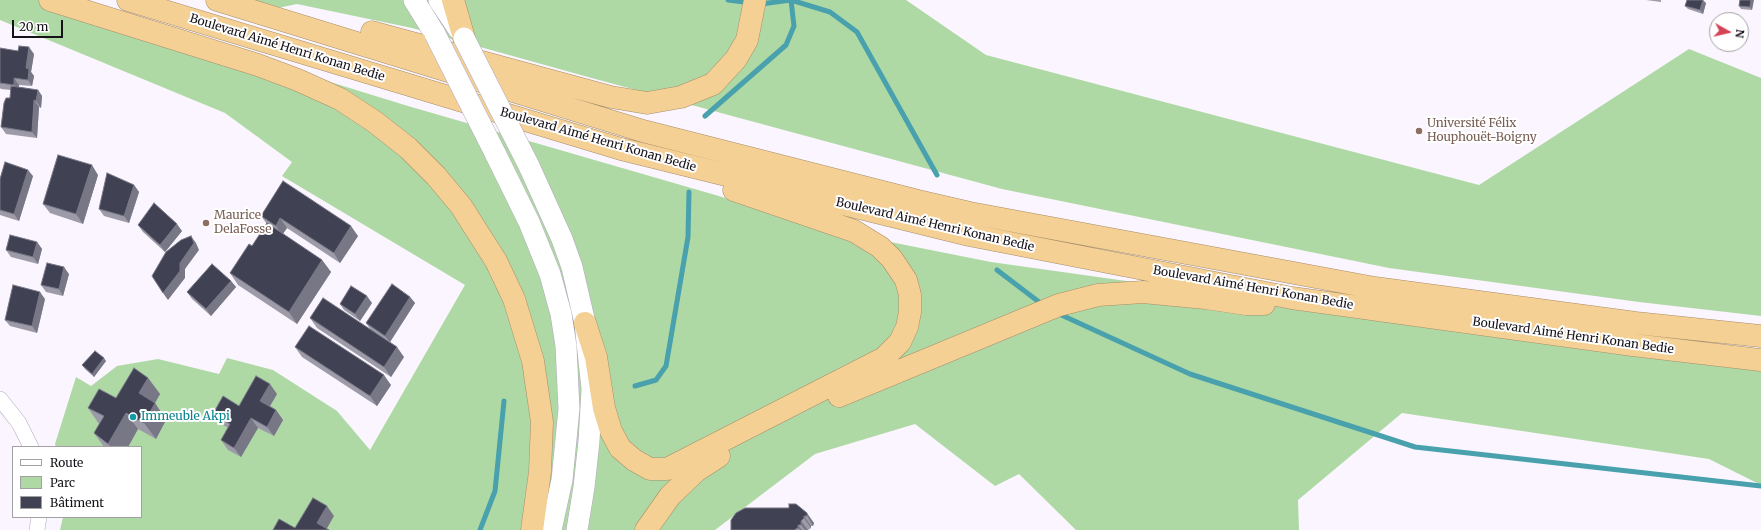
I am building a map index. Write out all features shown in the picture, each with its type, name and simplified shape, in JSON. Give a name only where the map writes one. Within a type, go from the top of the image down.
[{"type":"highway","points":[[50,0],[258,65],[298,80],[340,99],[375,122],[408,148],[436,176],[461,206],[496,261],[514,299],[533,361],[542,422],[540,472],[532,530]]},
{"type":"highway","name":"Boulevard Aimé Henri Konan Bedie","points":[[128,0],[621,149],[970,235],[1292,298],[1626,344],[1761,360]]},
{"type":"highway","name":"Boulevard Aimé Henri Konan Bedie","points":[[217,0],[643,131],[970,213],[1375,288],[1636,322],[1761,336]]},
{"type":"highway","points":[[453,0],[464,38]]},
{"type":"highway","points":[[267,15],[309,15],[611,97],[647,103],[681,97],[713,84],[736,60],[747,40],[755,6]]},
{"type":"highway","points":[[585,323],[596,358],[604,408],[611,431],[620,448],[634,460],[650,469],[667,469],[884,358],[900,342],[907,328],[910,312],[910,295],[906,280],[892,259],[880,247],[854,231],[621,149]]},
{"type":"highway","points":[[646,530],[675,491],[696,471],[728,450],[835,398],[1059,305],[1098,295],[1118,292],[1143,292],[1206,298],[1246,304],[1270,304],[1292,298]]},
{"type":"main road","points":[[414,0],[435,34],[529,222],[550,274],[562,314],[566,346],[569,409],[562,480],[551,530]]},
{"type":"main road","points":[[439,0],[464,38],[529,166],[562,239],[572,266],[585,323],[592,389],[589,441],[577,530]]},
{"type":"street","points":[[0,399],[19,422],[31,446]]},
{"type":"street","points":[[37,530],[38,518]]},
{"type":"green space","points":[[0,0],[64,0],[408,106],[850,234],[991,262],[1383,317],[1761,367],[1761,485],[1709,459],[1402,413],[1298,500],[1299,530],[1076,530],[1019,474],[995,486],[915,424],[815,454],[715,530],[60,530],[63,518],[142,518],[142,446],[56,446],[55,444],[76,377],[91,386],[117,366],[158,359],[219,374],[227,358],[273,370],[337,411],[370,450],[465,285],[282,176],[292,162],[225,113],[0,20]]},
{"type":"green space","points":[[251,0],[906,0],[986,55],[1479,185],[1689,49],[1761,78],[1761,316],[1639,302],[1389,268],[1002,189],[412,28],[297,4],[278,8]]},
{"type":"building","points":[[1687,0],[1703,0],[1700,10],[1685,6]]},
{"type":"building","points":[[1740,0],[1751,0],[1750,7],[1739,6]]},
{"type":"building","points":[[19,46],[29,47],[26,68],[29,69],[28,80],[14,78],[14,85],[0,83],[0,48],[18,51]]},
{"type":"building","points":[[11,86],[38,90],[36,101],[34,100],[32,132],[1,127],[4,103],[6,98],[10,98]]},
{"type":"building","points":[[58,155],[92,165],[76,214],[43,204]]},
{"type":"building","points":[[5,162],[28,170],[14,214],[0,210],[0,179]]},
{"type":"building","points":[[107,173],[134,185],[124,216],[99,209]]},
{"type":"building","points":[[283,181],[351,226],[334,253],[280,218],[276,226],[261,216]]},
{"type":"building","points":[[154,203],[177,224],[160,245],[138,225]]},
{"type":"building","points":[[267,223],[322,260],[289,312],[230,273],[249,244],[252,246]]},
{"type":"building","points":[[10,235],[37,242],[33,257],[6,250]]},
{"type":"building","points":[[191,236],[194,243],[180,263],[180,271],[163,293],[152,276],[166,252],[181,240]]},
{"type":"building","points":[[47,263],[64,267],[59,289],[41,285]]},
{"type":"building","points":[[212,264],[231,281],[206,309],[187,292]]},
{"type":"building","points":[[392,284],[410,297],[385,336],[366,323]]},
{"type":"building","points":[[13,285],[40,292],[32,326],[5,320]]},
{"type":"building","points":[[351,286],[367,296],[355,314],[340,304]]},
{"type":"building","points":[[323,298],[397,347],[384,367],[310,318]]},
{"type":"building","points":[[309,326],[384,375],[370,396],[295,347]]},
{"type":"building","points":[[95,351],[104,358],[92,374],[82,365]]},
{"type":"building","points":[[134,368],[148,378],[139,393],[155,403],[144,423],[126,413],[108,444],[94,433],[104,416],[88,408],[99,389],[116,398]]},
{"type":"building","points":[[256,376],[270,384],[260,401],[276,410],[267,427],[251,418],[234,448],[221,440],[230,424],[213,414],[223,396],[239,406]]},
{"type":"building","points":[[313,498],[327,506],[317,523],[329,530],[273,530],[279,519],[295,528]]},
{"type":"building","points":[[789,504],[796,504],[807,513],[807,516],[804,516],[801,521],[801,525],[798,525],[798,528],[794,530],[731,530],[731,520],[736,513],[745,508],[789,508]]},
{"type":"waterway","points":[[728,0],[744,2]]},
{"type":"waterway","points":[[761,4],[791,0],[830,12],[857,32],[937,175]]},
{"type":"waterway","points":[[705,116],[786,45],[794,26],[791,0]]},
{"type":"waterway","points":[[635,386],[656,380],[666,366],[688,237],[689,192]]},
{"type":"waterway","points":[[997,270],[1043,305]]},
{"type":"waterway","points":[[1057,313],[1190,374],[1415,447],[1761,486]]},
{"type":"waterway","points":[[480,530],[495,491],[504,401]]},
{"type":"place","name":"Université Félix Houphouët-Boigny","points":[[1419,131]]},
{"type":"place","name":"Maurice DelaFosse","points":[[206,223]]},
{"type":"place","name":"Immeuble Akpi","points":[[133,417]]}]
